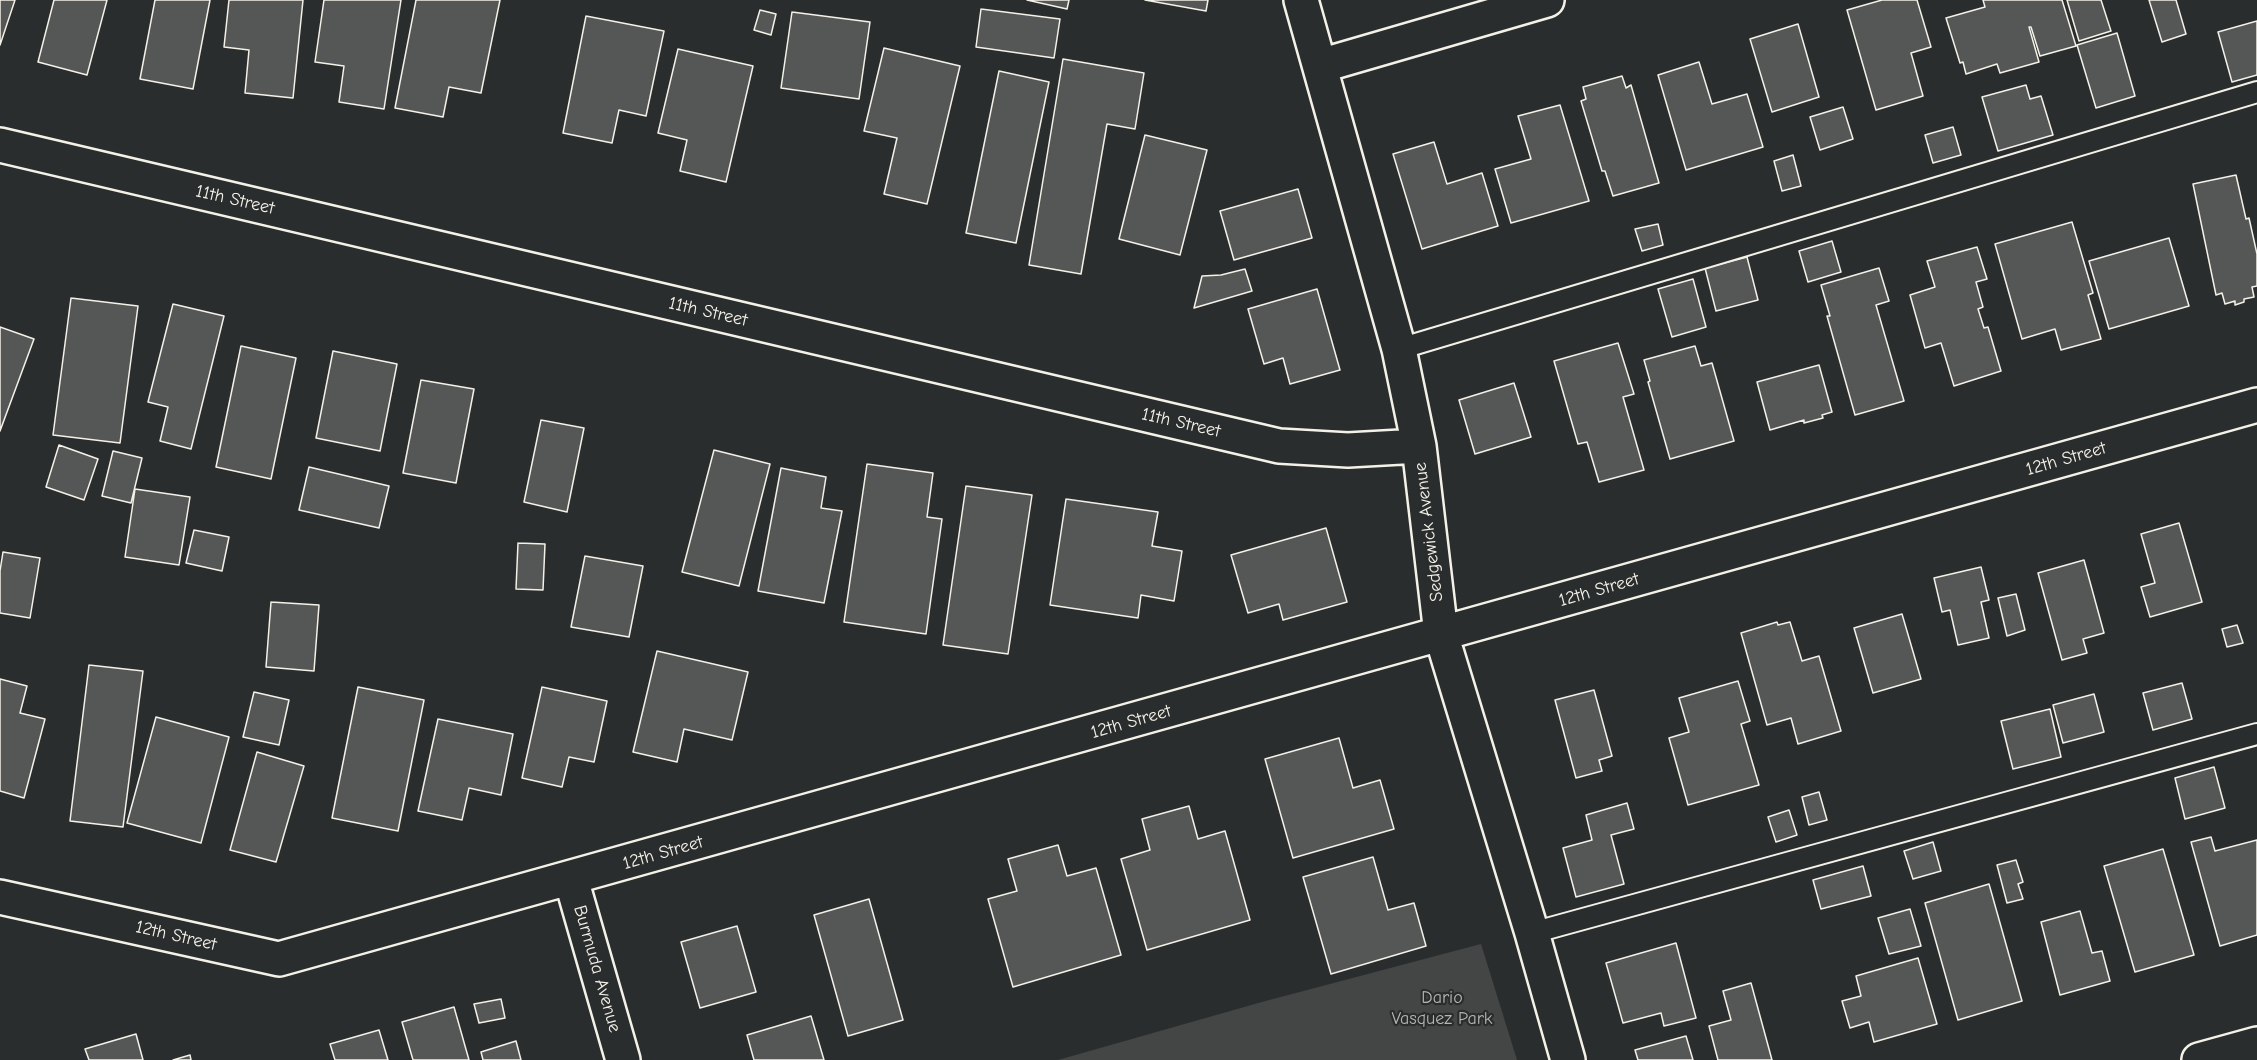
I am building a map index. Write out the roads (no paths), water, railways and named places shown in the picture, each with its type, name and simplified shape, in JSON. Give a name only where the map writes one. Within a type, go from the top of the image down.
[{"type":"street","name":"Sedgewick Avenue","points":[[1301,0],[1399,349],[1419,446],[1441,634],[1568,1060]]},
{"type":"street","points":[[1320,66],[1547,0]]},
{"type":"street","name":"11th Street","points":[[0,145],[1279,446],[1348,450],[1419,446]]},
{"type":"street","name":"12th Street","points":[[0,897],[279,959],[2257,405]]},
{"type":"street","name":"Burmuda Avenue","points":[[571,879],[623,1060]]},
{"type":"street","points":[[2199,1060],[2257,1044]]},
{"type":"lane","points":[[1399,349],[2257,92]]},
{"type":"lane","points":[[1532,933],[2257,734]]},
{"type":"park label","name":"Dario Vasquez Park","points":[[1442,1008]]}]
